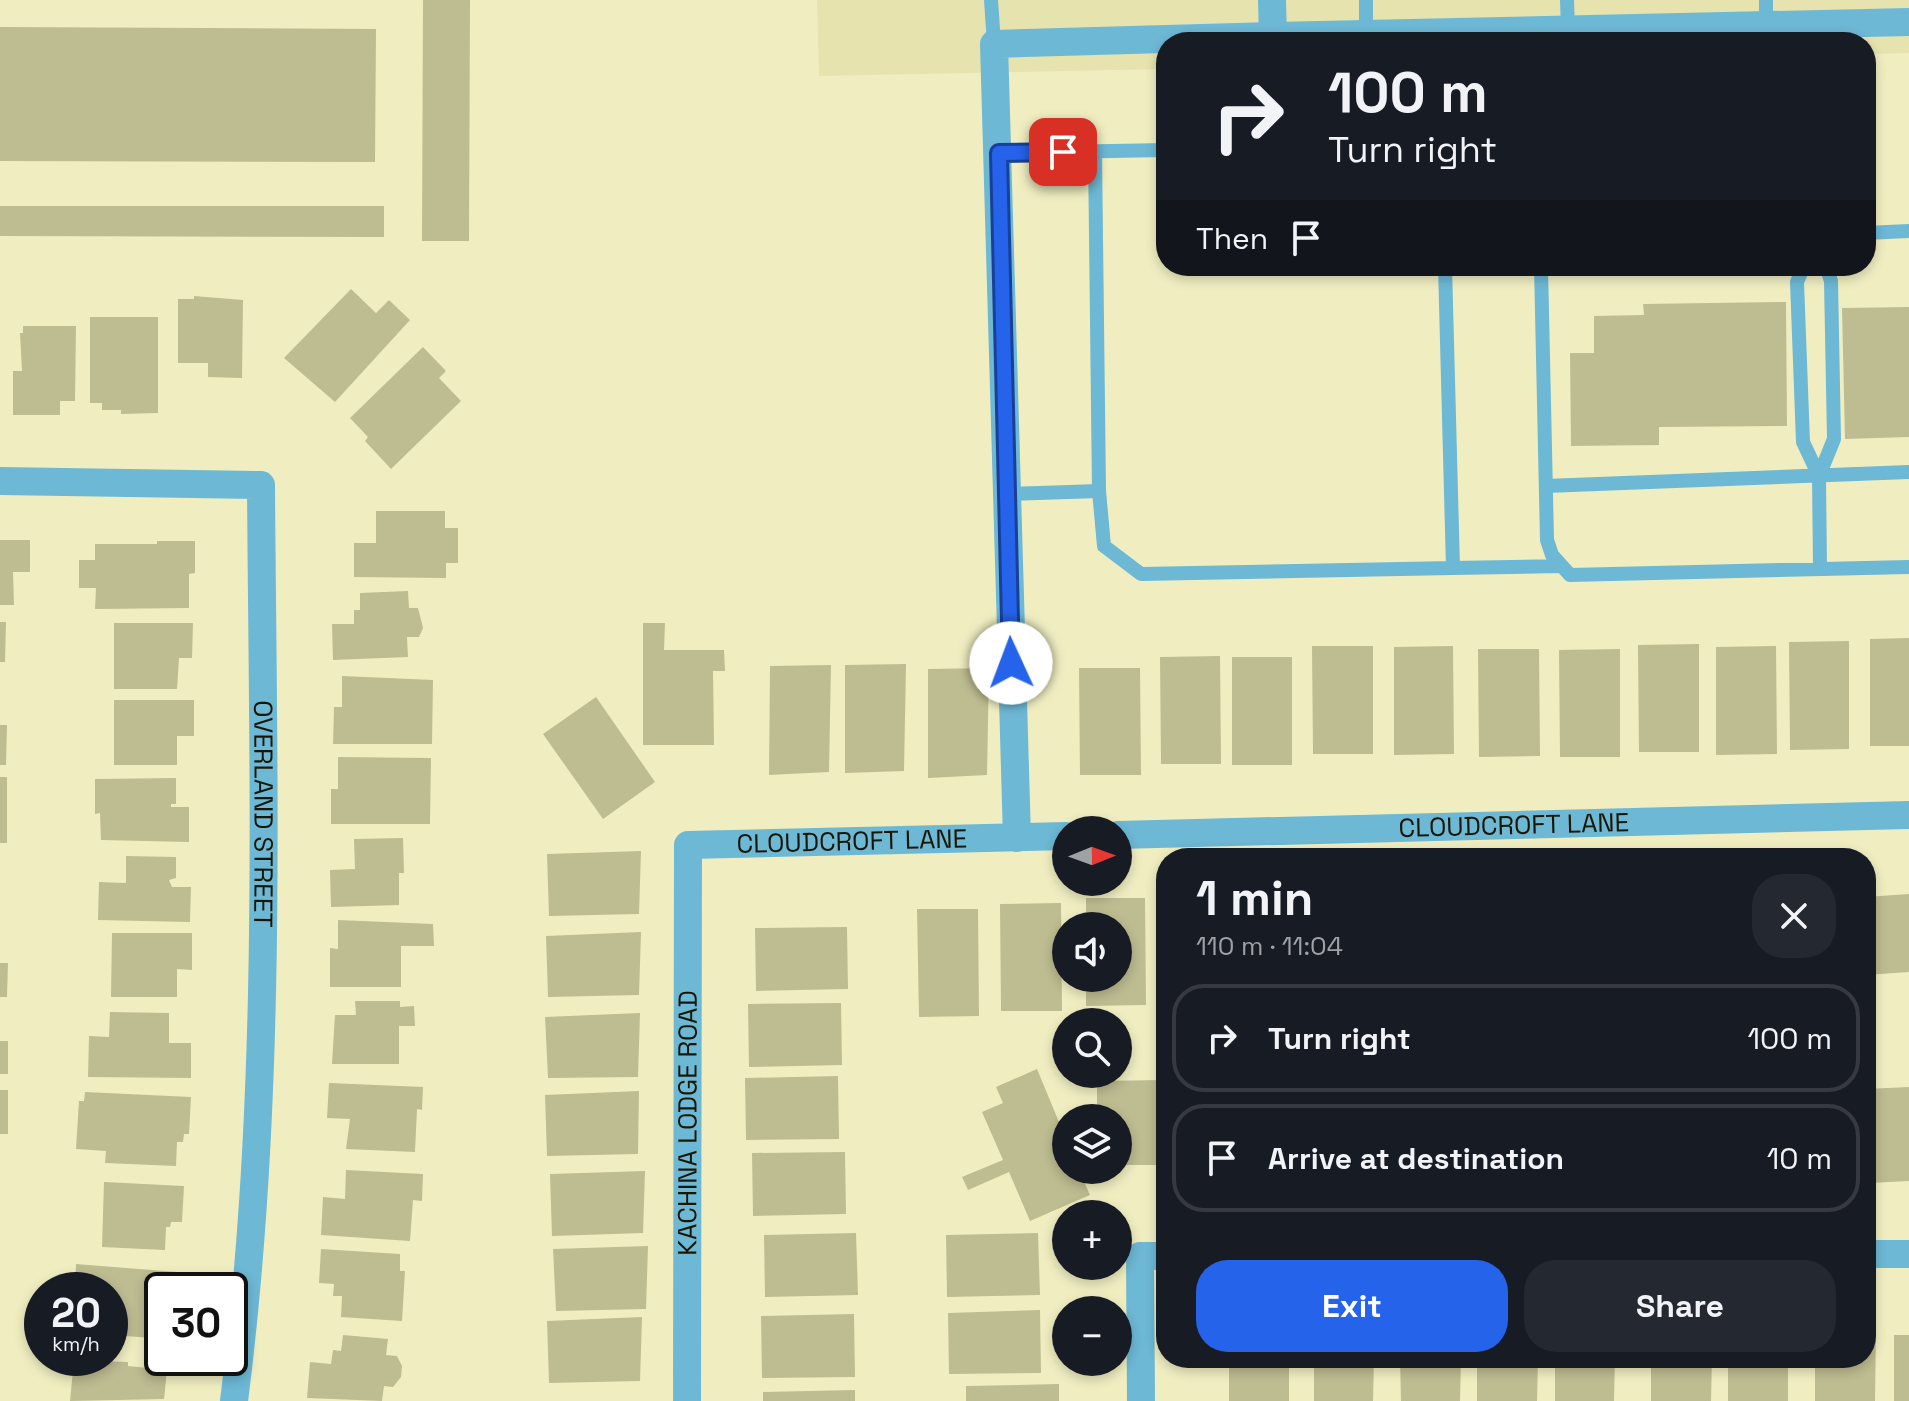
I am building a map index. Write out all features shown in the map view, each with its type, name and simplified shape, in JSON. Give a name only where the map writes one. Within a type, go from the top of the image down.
[{"type":"street","points":[[1272,0],[1273,32]]},
{"type":"street","points":[[1554,32],[1766,12],[1812,32]]},
{"type":"street","points":[[1823,32],[1909,22]]},
{"type":"street","points":[[1017,838],[994,44],[1156,39]]},
{"type":"street","name":"OVERLAND STREET","points":[[0,481],[261,485],[263,913],[250,1249],[234,1401]]},
{"type":"street","name":"CLOUDCROFT LANE","points":[[1132,835],[1909,815]]},
{"type":"street","name":"CLOUDCROFT LANE","points":[[688,845],[1052,837]]},
{"type":"street","name":"KACHINA LODGE ROAD","points":[[687,1401],[688,845]]},
{"type":"street","points":[[1876,1254],[1909,1254]]},
{"type":"street","points":[[1141,1401],[1140,1256],[1156,1256]]},
{"type":"lane","points":[[991,0],[994,44]]},
{"type":"lane","points":[[1366,0],[1366,32]]},
{"type":"lane","points":[[1567,0],[1568,29]]},
{"type":"lane","points":[[999,153],[1156,150]]},
{"type":"lane","points":[[1095,151],[1099,491],[1104,546],[1141,574],[1560,566]]},
{"type":"lane","points":[[1876,233],[1909,231]]},
{"type":"lane","points":[[1445,276],[1453,568]]},
{"type":"lane","points":[[1541,276],[1547,540],[1560,566],[1570,575],[1909,567]]},
{"type":"lane","points":[[1800,276],[1797,282],[1803,442],[1819,476]]},
{"type":"lane","points":[[1820,569],[1819,476],[1834,439],[1829,276]]},
{"type":"lane","points":[[1546,486],[1909,472]]},
{"type":"lane","points":[[1007,494],[1099,491]]},
{"type":"shaded area","points":[[817,0],[1909,0],[1909,53],[1876,54],[1876,32],[1156,32],[1156,69],[819,76]]},
{"type":"building","points":[[423,0],[470,0],[469,241],[422,241]]},
{"type":"building","points":[[0,27],[376,29],[375,162],[0,161]]},
{"type":"building","points":[[0,206],[384,206],[384,237],[0,236]]},
{"type":"building","points":[[351,289],[376,313],[389,300],[410,320],[335,402],[284,358]]},
{"type":"building","points":[[194,296],[243,300],[242,378],[208,377],[208,363],[178,363],[178,299],[194,299]]},
{"type":"building","points":[[1786,302],[1787,426],[1659,427],[1659,445],[1571,446],[1570,353],[1594,353],[1594,316],[1644,315],[1643,304]]},
{"type":"building","points":[[1909,307],[1909,437],[1845,439],[1842,308]]},
{"type":"building","points":[[90,317],[158,317],[158,413],[121,414],[121,410],[102,410],[102,403],[90,403]]},
{"type":"building","points":[[23,326],[76,326],[75,401],[60,401],[60,415],[13,415],[13,371],[22,371],[20,333],[23,333]]},
{"type":"building","points":[[423,347],[446,371],[439,378],[461,401],[391,469],[365,441],[368,437],[350,418]]},
{"type":"building","points":[[376,511],[445,511],[445,528],[458,528],[458,563],[446,563],[446,578],[354,577],[354,543],[376,543]]},
{"type":"building","points":[[0,540],[30,540],[30,572],[13,572],[14,605],[0,605]]},
{"type":"building","points":[[157,541],[195,541],[195,573],[189,574],[189,608],[95,609],[96,588],[79,588],[79,560],[95,560],[95,544],[157,544]]},
{"type":"building","points":[[408,591],[409,608],[418,608],[423,628],[419,637],[407,637],[408,657],[333,660],[332,624],[354,624],[354,610],[360,610],[360,593]]},
{"type":"building","points":[[0,622],[6,622],[5,662],[0,662]]},
{"type":"building","points":[[114,623],[193,623],[192,658],[179,658],[177,689],[114,689]]},
{"type":"building","points":[[643,623],[665,623],[664,650],[724,650],[725,671],[713,671],[714,745],[643,745]]},
{"type":"building","points":[[1909,638],[1909,746],[1870,746],[1870,639]]},
{"type":"building","points":[[1849,641],[1849,749],[1790,750],[1789,642]]},
{"type":"building","points":[[1699,644],[1699,752],[1639,752],[1638,645]]},
{"type":"building","points":[[1312,646],[1373,646],[1373,754],[1313,754]]},
{"type":"building","points":[[1453,646],[1454,754],[1394,755],[1394,647]]},
{"type":"building","points":[[1776,646],[1777,754],[1716,755],[1716,647]]},
{"type":"building","points":[[1478,649],[1539,649],[1540,756],[1479,757]]},
{"type":"building","points":[[1620,649],[1620,757],[1560,757],[1559,650]]},
{"type":"building","points":[[1220,656],[1221,764],[1161,764],[1160,657]]},
{"type":"building","points":[[1232,657],[1292,657],[1292,765],[1232,765]]},
{"type":"building","points":[[906,664],[904,771],[845,773],[845,665]]},
{"type":"building","points":[[831,665],[829,772],[769,775],[770,666]]},
{"type":"building","points":[[989,668],[987,775],[928,778],[928,669]]},
{"type":"building","points":[[1079,668],[1140,668],[1141,775],[1080,775]]},
{"type":"building","points":[[342,676],[433,680],[432,744],[333,744],[334,707],[342,707]]},
{"type":"building","points":[[596,697],[655,782],[603,819],[543,734]]},
{"type":"building","points":[[114,700],[194,700],[194,736],[177,736],[177,765],[114,765]]},
{"type":"building","points":[[0,725],[7,725],[6,765],[0,765]]},
{"type":"building","points":[[338,757],[431,758],[430,824],[331,824],[331,789],[338,789]]},
{"type":"building","points":[[0,777],[7,777],[7,843],[0,843]]},
{"type":"building","points":[[176,778],[176,804],[171,804],[171,807],[189,807],[189,842],[101,840],[100,813],[95,814],[95,779]]},
{"type":"building","points":[[403,838],[404,873],[399,873],[399,905],[331,907],[330,870],[355,869],[354,839]]},
{"type":"building","points":[[641,851],[639,914],[549,916],[547,854]]},
{"type":"building","points":[[126,856],[176,857],[176,878],[169,880],[172,887],[191,887],[190,922],[98,920],[99,882],[126,883]]},
{"type":"building","points":[[1909,894],[1909,972],[1876,974],[1876,896]]},
{"type":"building","points":[[1086,898],[1145,898],[1146,1005],[1086,1006],[1086,992],[1132,992],[1132,912],[1086,912]]},
{"type":"building","points":[[1061,903],[1061,912],[1052,912],[1052,992],[1062,992],[1062,1008],[1052,1008],[1052,1011],[1001,1011],[1000,904]]},
{"type":"building","points":[[917,909],[978,909],[979,1016],[919,1017]]},
{"type":"building","points":[[338,920],[433,924],[434,946],[401,946],[401,987],[330,987],[330,948],[338,949]]},
{"type":"building","points":[[847,927],[848,989],[756,991],[755,928]]},
{"type":"building","points":[[641,932],[639,995],[548,997],[546,936]]},
{"type":"building","points":[[112,933],[192,933],[192,970],[177,969],[177,997],[111,997]]},
{"type":"building","points":[[0,963],[8,963],[7,997],[0,997]]},
{"type":"building","points":[[355,1001],[400,1001],[400,1007],[414,1006],[415,1026],[399,1026],[399,1064],[332,1064],[335,1015],[356,1015]]},
{"type":"building","points":[[841,1003],[842,1065],[749,1067],[748,1004]]},
{"type":"building","points":[[110,1012],[169,1013],[169,1043],[191,1043],[191,1078],[88,1077],[89,1036],[109,1037]]},
{"type":"building","points":[[640,1013],[638,1077],[548,1078],[545,1017]]},
{"type":"building","points":[[0,1041],[8,1041],[8,1074],[0,1074]]},
{"type":"building","points":[[1037,1069],[1052,1105],[1052,1184],[1085,1184],[1090,1195],[1078,1200],[1052,1200],[1052,1211],[1030,1221],[1009,1172],[968,1190],[962,1177],[1003,1160],[982,1112],[1003,1103],[996,1087]]},
{"type":"building","points":[[838,1076],[839,1139],[746,1140],[745,1078]]},
{"type":"building","points":[[1132,1080],[1156,1080],[1156,1165],[1132,1165],[1132,1104],[1097,1104],[1097,1088],[1132,1088]]},
{"type":"building","points":[[329,1083],[423,1087],[422,1110],[417,1109],[415,1152],[346,1149],[350,1119],[327,1118]]},
{"type":"building","points":[[1909,1087],[1909,1181],[1876,1183],[1876,1089]]},
{"type":"building","points":[[0,1090],[8,1090],[8,1134],[0,1134]]},
{"type":"building","points":[[639,1091],[638,1154],[547,1156],[545,1095]]},
{"type":"building","points":[[85,1092],[191,1097],[189,1134],[184,1134],[183,1142],[177,1142],[176,1166],[105,1163],[106,1151],[76,1149],[79,1101],[84,1101]]},
{"type":"building","points":[[845,1152],[846,1214],[753,1216],[752,1153]]},
{"type":"building","points":[[346,1170],[423,1174],[422,1201],[413,1200],[410,1241],[321,1235],[323,1197],[345,1199]]},
{"type":"building","points":[[645,1171],[643,1233],[552,1236],[550,1174]]},
{"type":"building","points":[[104,1182],[184,1186],[182,1222],[171,1222],[170,1227],[166,1227],[165,1250],[102,1247]]},
{"type":"building","points":[[856,1233],[858,1295],[765,1297],[764,1235]]},
{"type":"building","points":[[1038,1233],[1040,1295],[947,1297],[946,1235]]},
{"type":"building","points":[[648,1246],[646,1309],[556,1311],[553,1249]]},
{"type":"building","points":[[321,1249],[400,1254],[400,1271],[405,1271],[402,1321],[341,1317],[342,1296],[333,1296],[334,1284],[319,1283]]},
{"type":"building","points":[[76,1264],[177,1272],[144,1272],[144,1337],[128,1336],[128,1272],[76,1272]]},
{"type":"building","points":[[1040,1310],[1041,1373],[949,1374],[948,1313]]},
{"type":"building","points":[[854,1314],[855,1377],[762,1378],[761,1316]]},
{"type":"building","points":[[642,1317],[640,1381],[549,1383],[547,1321]]},
{"type":"building","points":[[343,1335],[388,1339],[386,1355],[397,1356],[402,1366],[401,1377],[393,1387],[384,1386],[382,1401],[307,1398],[310,1362],[331,1364],[333,1350],[341,1351]]},
{"type":"building","points":[[1894,1335],[1909,1335],[1909,1401],[1894,1401]]},
{"type":"building","points":[[128,1366],[144,1368],[144,1376],[166,1376],[164,1399],[70,1401],[72,1376],[128,1376]]},
{"type":"building","points":[[1229,1368],[1289,1368],[1289,1401],[1229,1401]]},
{"type":"building","points":[[1314,1368],[1374,1368],[1373,1401],[1314,1401]]},
{"type":"building","points":[[1400,1368],[1461,1368],[1460,1401],[1401,1401]]},
{"type":"building","points":[[1477,1368],[1538,1368],[1537,1401],[1477,1401]]},
{"type":"building","points":[[1555,1368],[1615,1368],[1614,1401],[1555,1401]]},
{"type":"building","points":[[1651,1368],[1712,1368],[1711,1401],[1651,1401]]},
{"type":"building","points":[[1728,1368],[1788,1368],[1788,1401],[1728,1401]]},
{"type":"building","points":[[1815,1368],[1875,1368],[1875,1401],[1815,1401]]},
{"type":"building","points":[[1059,1384],[1059,1401],[966,1401],[966,1386]]},
{"type":"building","points":[[855,1390],[855,1401],[763,1401],[763,1392]]},
{"type":"route","points":[[1011,663],[999,153],[1063,152]]}]
